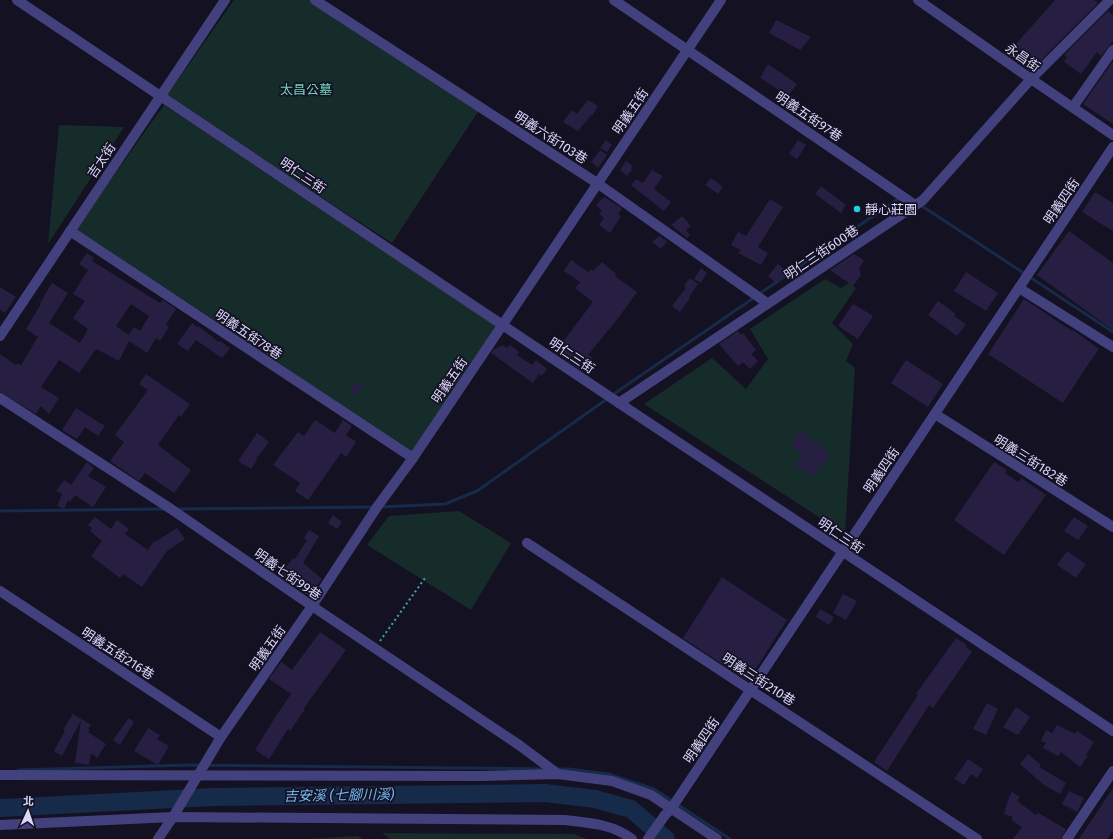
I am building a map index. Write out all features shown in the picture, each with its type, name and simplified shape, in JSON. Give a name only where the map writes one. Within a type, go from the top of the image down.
[{"type":"street","name":"明仁三街","points":[[17,0],[613,399],[1113,731]]},
{"type":"street","name":"吉太街","points":[[0,336],[225,0]]},
{"type":"street","name":"明義六街103巷","points":[[315,0],[597,183],[767,303]]},
{"type":"street","name":"明義五街97巷","points":[[614,0],[915,205]]},
{"type":"street","name":"明義五街","points":[[158,839],[173,817],[221,737],[312,606],[377,507],[413,458],[721,0]]},
{"type":"street","name":"永昌街","points":[[918,0],[1113,135]]},
{"type":"street","name":"明仁三街600巷","points":[[613,399],[767,303],[923,200],[1031,79],[1109,5]]},
{"type":"street","points":[[1073,107],[1113,50]]},
{"type":"street","name":"明義四街","points":[[648,839],[668,812],[751,689],[1113,147]]},
{"type":"street","name":"明義五街78巷","points":[[70,231],[413,458]]},
{"type":"street","points":[[1019,288],[1113,347]]},
{"type":"street","name":"明義七街99巷","points":[[0,398],[171,509],[312,606],[519,744],[558,774]]},
{"type":"street","name":"明義三街182巷","points":[[935,414],[1113,527]]},
{"type":"street","name":"明義三街210巷","points":[[527,542],[977,839]]},
{"type":"street","name":"明義五街216巷","points":[[0,591],[221,737]]},
{"type":"street","points":[[1067,839],[1113,771]]},
{"type":"street","points":[[0,775],[199,774],[481,776],[558,774],[612,781],[651,795],[668,812],[716,839]]},
{"type":"street","points":[[0,825],[173,817],[565,820],[604,825],[624,833],[632,839]]},
{"type":"path","points":[[375,648],[425,578]]},
{"type":"green space","name":"太昌公墓","points":[[234,0],[320,0],[481,107],[392,243],[166,97]]},
{"type":"green space","points":[[164,105],[498,324],[412,454],[252,344],[75,230]]},
{"type":"green space","points":[[59,125],[124,127],[48,244]]},
{"type":"green space","points":[[825,279],[841,288],[849,283],[856,288],[832,323],[853,344],[846,361],[855,368],[845,534],[644,404],[712,358],[746,389],[768,359],[750,329]]},
{"type":"green space","points":[[459,511],[511,543],[471,610],[367,545],[389,516]]},
{"type":"green space","points":[[382,833],[574,834],[587,839],[390,839]]},
{"type":"green space","points":[[357,836],[363,839],[310,839]]},
{"type":"building","points":[[1055,0],[1094,0],[1098,3],[1030,71],[1007,54]]},
{"type":"building","points":[[1108,11],[1113,15],[1113,41],[1101,56],[1097,52],[1081,74],[1064,62],[1067,57],[1064,55]]},
{"type":"building","points":[[776,20],[811,37],[800,50],[769,33]]},
{"type":"building","points":[[1113,61],[1113,124],[1083,104]]},
{"type":"building","points":[[768,64],[797,84],[788,96],[760,78]]},
{"type":"building","points":[[588,100],[598,106],[592,116],[591,115],[578,131],[563,122],[572,110],[577,114]]},
{"type":"building","points":[[606,140],[612,145],[607,152],[600,148]]},
{"type":"building","points":[[798,140],[806,145],[797,159],[789,154]]},
{"type":"building","points":[[600,150],[607,155],[598,168],[591,162]]},
{"type":"building","points":[[626,161],[633,166],[631,169],[632,170],[627,176],[620,170]]},
{"type":"building","points":[[652,170],[663,176],[654,189],[671,202],[664,211],[631,185],[636,179],[643,183]]},
{"type":"building","points":[[711,178],[723,187],[718,194],[705,185]]},
{"type":"building","points":[[821,186],[846,205],[841,213],[815,194]]},
{"type":"building","points":[[1095,192],[1113,203],[1113,231],[1082,212]]},
{"type":"building","points":[[604,197],[622,208],[618,214],[621,216],[610,233],[599,225],[604,218],[599,214],[602,211],[596,205]]},
{"type":"building","points":[[770,199],[783,207],[758,247],[768,253],[761,265],[738,253],[741,250],[731,245],[738,232],[746,236]]},
{"type":"building","points":[[682,216],[691,226],[686,230],[690,235],[687,238],[671,225]]},
{"type":"building","points":[[1069,231],[1113,263],[1113,330],[1037,275]]},
{"type":"building","points":[[659,236],[667,241],[661,249],[652,242]]},
{"type":"building","points":[[87,253],[94,258],[92,261],[160,303],[163,300],[176,309],[166,324],[169,327],[160,341],[156,338],[147,353],[129,341],[119,361],[96,349],[79,373],[59,360],[41,387],[59,398],[49,414],[41,406],[36,414],[0,392],[0,354],[16,365],[18,363],[21,365],[38,337],[26,329],[52,283],[68,293],[49,323],[80,343],[88,329],[73,318],[85,301],[73,294],[88,270],[79,264]],"holes":[[[131,304],[149,316],[140,331],[134,327],[129,335],[116,326]]]},
{"type":"building","points":[[854,254],[864,260],[859,269],[861,275],[853,286],[830,270]]},
{"type":"building","points":[[571,260],[588,272],[591,269],[593,271],[602,262],[616,274],[615,276],[637,292],[588,355],[593,358],[587,368],[582,364],[579,369],[555,352],[593,302],[575,288],[580,282],[564,271]]},
{"type":"building","points":[[778,264],[785,270],[782,273],[785,275],[779,282],[775,282],[768,276]]},
{"type":"building","points":[[701,268],[707,273],[701,283],[694,279]]},
{"type":"building","points":[[966,272],[998,293],[986,311],[954,291]]},
{"type":"building","points":[[690,278],[698,284],[680,312],[672,306],[686,288],[684,286]]},
{"type":"building","points":[[0,287],[16,297],[5,313],[0,310]]},
{"type":"building","points":[[1024,299],[1072,331],[1073,330],[1099,349],[1063,403],[988,354]]},
{"type":"building","points":[[938,301],[956,314],[954,316],[966,324],[957,336],[928,315]]},
{"type":"building","points":[[853,304],[873,316],[858,339],[838,326]]},
{"type":"building","points":[[192,323],[230,348],[222,358],[196,340],[188,351],[177,344]]},
{"type":"building","points":[[738,331],[741,335],[743,333],[756,350],[751,354],[758,361],[750,369],[743,362],[738,366],[719,344]]},
{"type":"building","points":[[503,345],[507,348],[510,345],[519,352],[517,355],[532,365],[536,360],[547,369],[542,376],[539,374],[533,383],[491,353],[493,350]]},
{"type":"building","points":[[906,360],[943,384],[928,407],[891,383]]},
{"type":"building","points":[[146,374],[190,404],[181,417],[179,415],[158,445],[191,470],[174,493],[145,473],[139,481],[110,461],[124,442],[115,435],[148,390],[139,384]]},
{"type":"building","points":[[356,382],[363,386],[356,396],[350,391]]},
{"type":"building","points":[[76,408],[105,426],[98,436],[85,427],[77,439],[62,430]]},
{"type":"building","points":[[315,420],[335,433],[343,420],[352,426],[346,435],[356,442],[346,457],[341,453],[308,500],[295,491],[300,483],[273,465],[298,432],[304,436]]},
{"type":"building","points":[[800,431],[830,454],[812,477],[795,465],[803,454],[790,444]]},
{"type":"building","points":[[257,433],[269,442],[256,459],[257,460],[251,469],[238,461]]},
{"type":"building","points":[[87,462],[94,468],[88,476],[106,487],[93,507],[75,495],[70,502],[68,500],[64,509],[57,506],[62,494],[56,491],[64,480],[71,485]]},
{"type":"building","points":[[994,462],[1007,470],[1005,473],[1018,482],[1021,478],[1046,495],[1004,555],[954,520]]},
{"type":"building","points":[[333,515],[342,522],[337,529],[328,523]]},
{"type":"building","points":[[95,517],[111,529],[117,520],[129,529],[125,534],[148,550],[154,541],[155,542],[177,528],[185,539],[167,551],[142,587],[123,574],[120,578],[91,556],[102,541],[90,531],[92,528],[88,525]]},
{"type":"building","points":[[1074,517],[1088,526],[1078,540],[1064,531]]},
{"type":"building","points":[[309,530],[319,536],[303,563],[322,579],[309,596],[280,576],[293,558],[295,559],[307,540],[304,538]]},
{"type":"building","points":[[1067,551],[1086,564],[1076,578],[1057,565]]},
{"type":"building","points":[[722,577],[787,620],[748,681],[683,638]]},
{"type":"building","points":[[843,594],[857,601],[846,620],[833,613]]},
{"type":"building","points":[[820,609],[834,617],[829,625],[816,617]]},
{"type":"building","points":[[320,632],[346,650],[304,708],[305,709],[290,731],[288,729],[269,759],[255,750],[291,694],[269,679],[281,662],[292,670]]},
{"type":"building","points":[[956,638],[967,645],[966,647],[972,652],[933,708],[929,705],[887,771],[874,762],[918,695],[916,694]]},
{"type":"building","points":[[987,703],[998,709],[986,735],[973,729]]},
{"type":"building","points":[[1016,707],[1030,717],[1018,735],[1003,727]]},
{"type":"building","points":[[73,714],[91,725],[88,732],[106,744],[97,758],[91,753],[89,765],[75,763],[81,720],[62,756],[54,751],[65,731],[63,730]]},
{"type":"building","points":[[129,718],[134,722],[120,745],[113,740]]},
{"type":"building","points":[[1057,725],[1075,734],[1077,731],[1094,742],[1086,755],[1088,756],[1080,767],[1061,752],[1058,756],[1043,748],[1046,743],[1041,741],[1046,730],[1052,733]]},
{"type":"building","points":[[148,728],[160,735],[157,739],[169,746],[158,765],[134,751]]},
{"type":"building","points":[[1028,754],[1041,765],[1039,767],[1066,783],[1060,794],[1044,785],[1020,764]]},
{"type":"building","points":[[968,759],[983,769],[977,778],[971,774],[964,785],[954,779]]},
{"type":"building","points":[[1113,788],[1113,831],[1107,839],[1079,839]]},
{"type":"building","points":[[1069,791],[1084,798],[1077,812],[1062,804]]},
{"type":"building","points":[[1012,792],[1020,797],[1017,801],[1036,815],[1038,813],[1066,829],[1061,839],[1013,839],[1022,827],[1011,820],[1013,817],[1004,814]]},
{"type":"waterway","points":[[759,294],[898,199]]},
{"type":"waterway","points":[[922,206],[1113,332]]},
{"type":"waterway","points":[[380,507],[445,504],[477,491],[621,389],[755,297]]},
{"type":"waterway","points":[[176,509],[374,507]]},
{"type":"waterway","points":[[0,511],[164,509]]},
{"type":"waterway","points":[[18,770],[189,765],[546,769]]},
{"type":"waterway","points":[[556,769],[569,769],[608,774],[654,789],[730,839]]},
{"type":"waterway","name":"吉安溪 (七腳川溪)","points":[[0,808],[214,797],[545,793],[595,799],[631,809],[666,839]]},
{"type":"place","name":"靜心莊園","points":[[857,209]]}]
